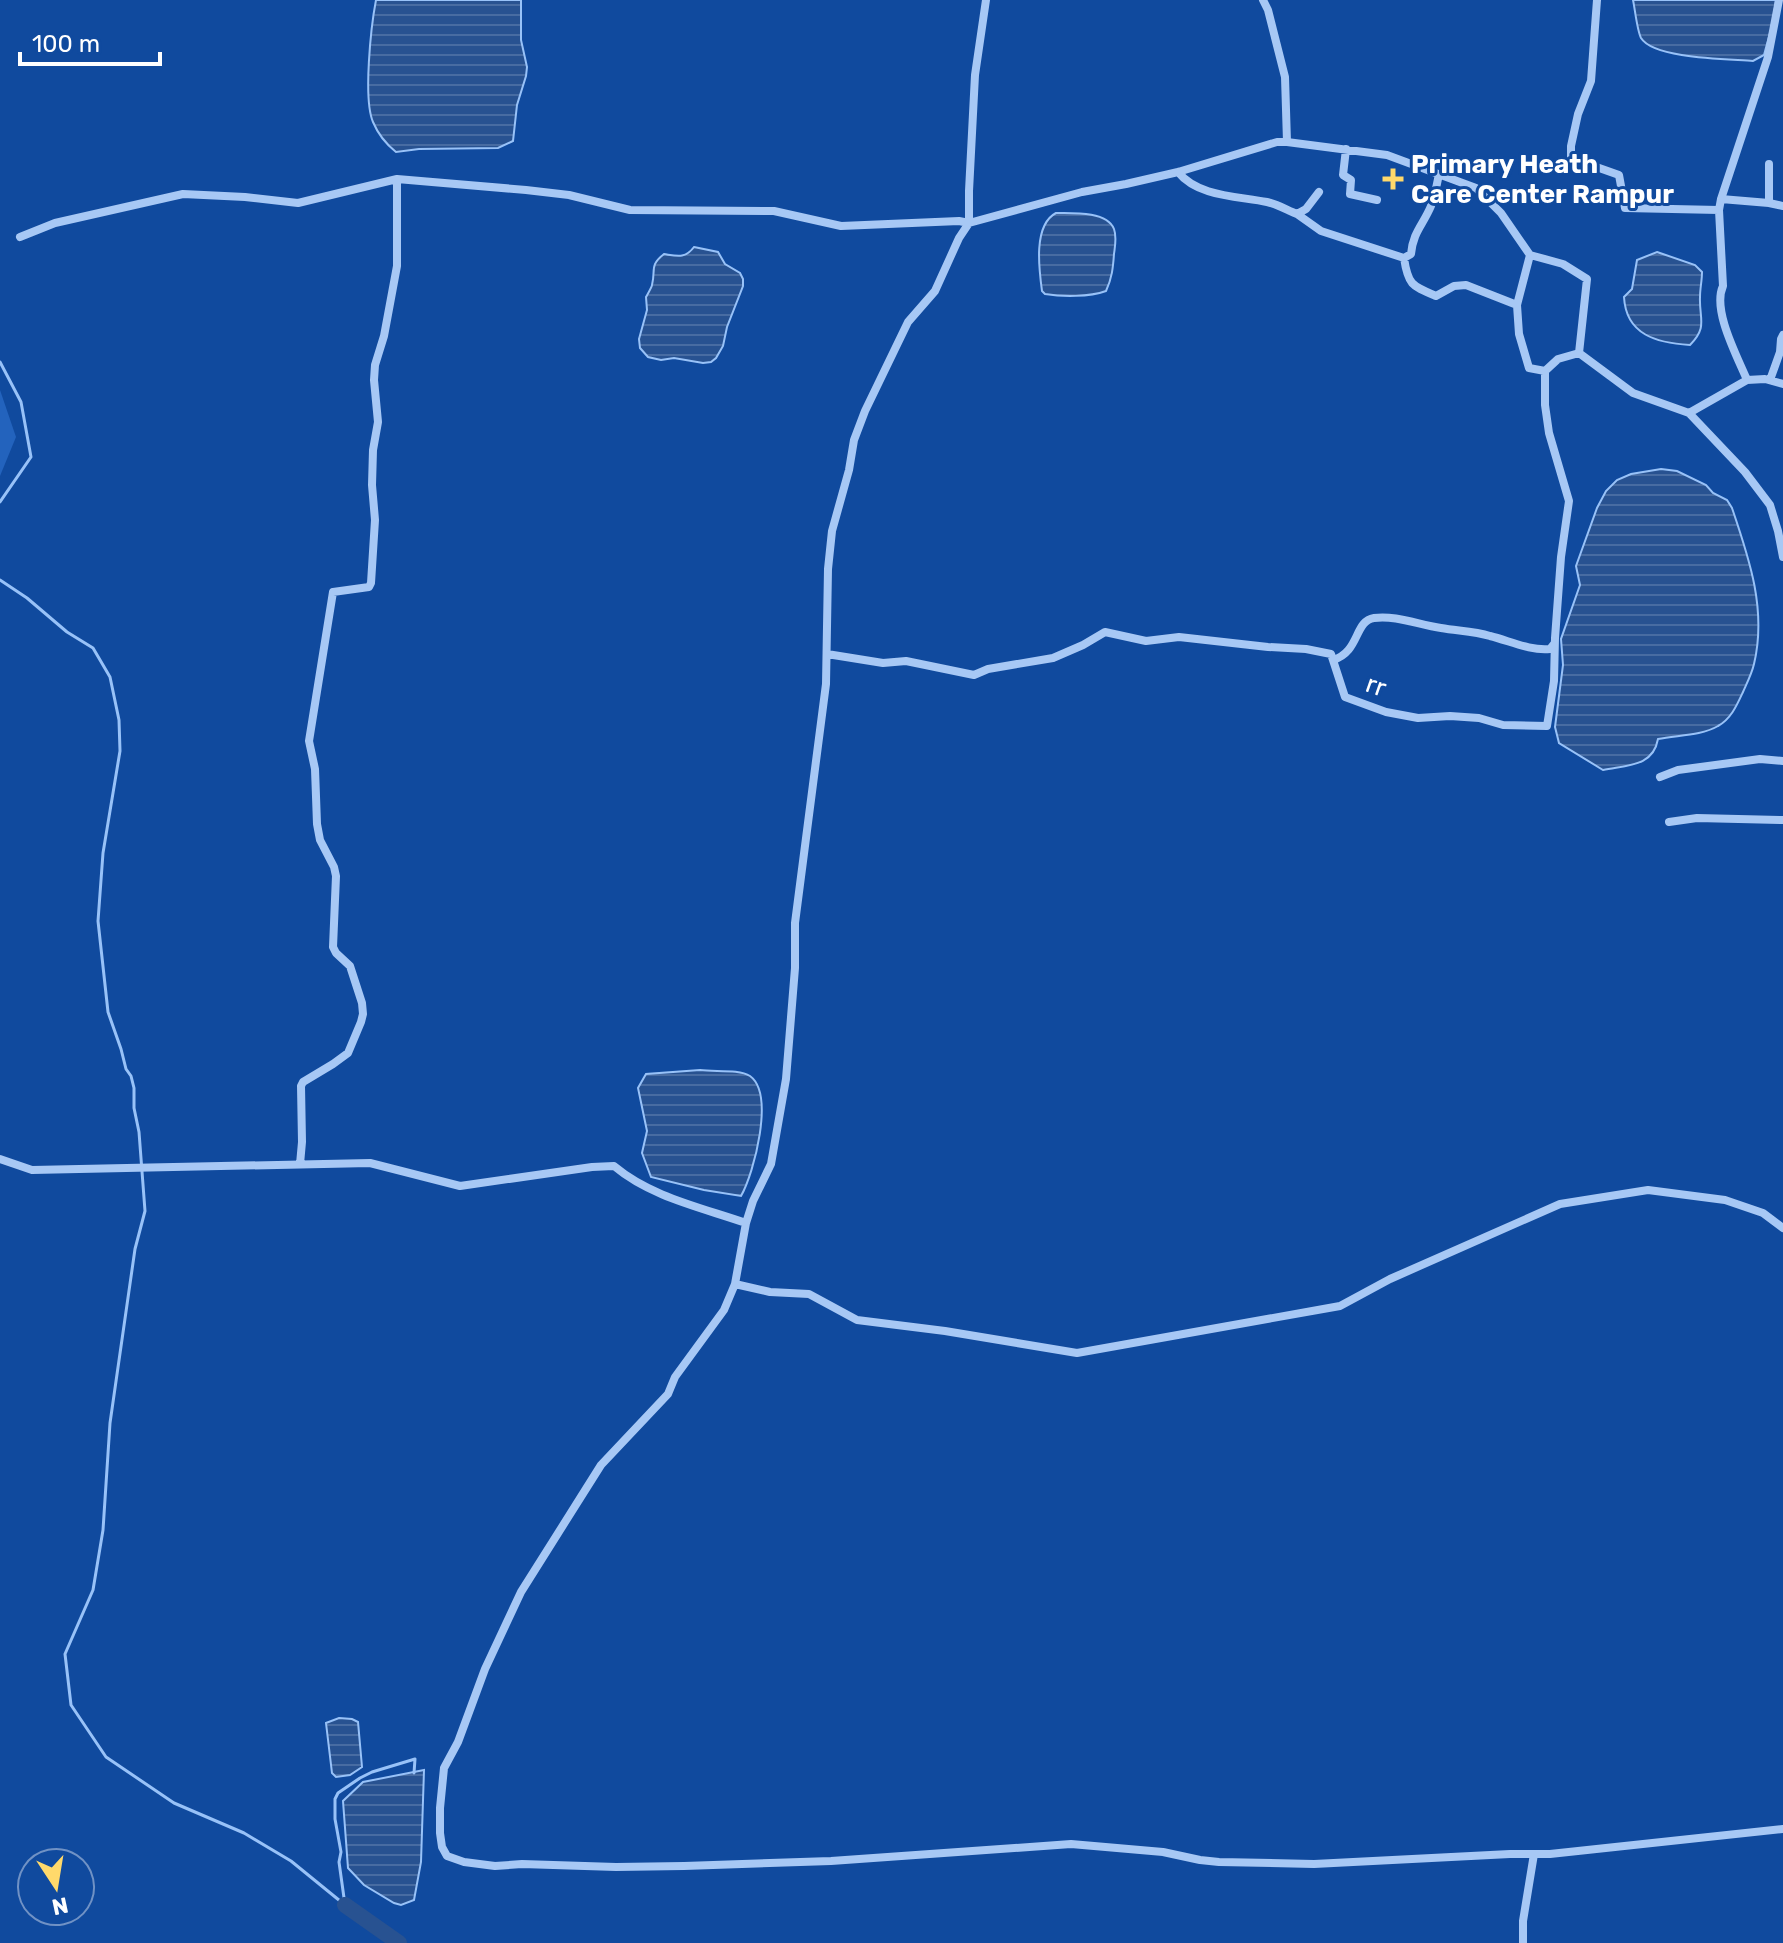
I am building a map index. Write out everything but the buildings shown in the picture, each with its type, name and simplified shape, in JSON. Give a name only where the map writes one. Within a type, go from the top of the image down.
[{"type":"street","points":[[986,0],[975,75],[969,223],[935,291],[920,306],[902,333],[865,411],[854,440],[832,531],[828,569],[826,684],[795,923],[795,968],[786,1079],[771,1164],[753,1201],[735,1284],[724,1310],[675,1377],[668,1394],[601,1465],[521,1592],[485,1669],[458,1742],[444,1768],[440,1808],[442,1847],[447,1856],[464,1862],[495,1866],[616,1867],[831,1861],[1071,1844],[1163,1852],[1219,1862],[1314,1864],[1550,1854],[1783,1829]]},
{"type":"street","points":[[1263,0],[1285,77],[1287,142]]},
{"type":"street","points":[[1597,0],[1591,81],[1578,114],[1571,158],[1619,175],[1625,208],[1719,210]]},
{"type":"street","points":[[1747,380],[1723,321],[1719,210],[1768,57],[1779,0]]},
{"type":"street","points":[[20,237],[55,223],[183,194],[298,203],[397,179],[569,195],[630,210],[774,211],[841,226],[969,223],[1082,192],[1178,172],[1277,142],[1287,142],[1387,155],[1476,188],[1501,213],[1530,255],[1563,264],[1587,279],[1579,353]]},
{"type":"street","points":[[1346,149],[1343,175],[1351,180],[1350,194],[1377,200]]},
{"type":"street","points":[[1769,164],[1769,203]]},
{"type":"street","points":[[1178,172],[1184,180],[1205,190],[1270,202],[1297,214],[1321,231],[1404,258],[1411,254],[1413,237],[1432,204],[1439,174]]},
{"type":"street","points":[[300,1164],[301,1086],[348,1053],[363,1014],[350,966],[333,947],[336,876],[320,840],[315,769],[309,741],[333,592],[369,587],[371,583],[375,520],[373,450],[378,422],[374,380],[397,266],[397,179]]},
{"type":"street","points":[[1297,214],[1306,209],[1319,192]]},
{"type":"street","points":[[1721,199],[1783,206]]},
{"type":"street","points":[[1530,255],[1517,305],[1519,334],[1529,368],[1545,371],[1558,359],[1579,353]]},
{"type":"street","points":[[1404,258],[1406,277],[1417,288],[1436,296],[1454,286],[1466,285],[1517,305]]},
{"type":"street","points":[[1770,380],[1783,335]]},
{"type":"street","points":[[1579,353],[1633,393],[1689,413],[1745,472],[1770,505],[1783,557]]},
{"type":"street","name":"rr","points":[[1333,660],[1345,697],[1386,712],[1418,718],[1450,716],[1479,718],[1503,725],[1547,726],[1554,681],[1561,557],[1569,501],[1549,433],[1545,371]]},
{"type":"street","points":[[1689,413],[1747,380],[1770,380],[1783,384]]},
{"type":"street","points":[[827,654],[883,663],[906,661],[974,675],[988,669],[1053,658],[1105,632],[1146,641],[1179,637],[1322,651],[1331,654],[1333,660],[1350,651],[1364,623],[1372,618],[1479,633],[1531,649],[1550,649],[1554,644]]},
{"type":"street","points":[[1660,777],[1678,770],[1760,759],[1783,761]]},
{"type":"street","points":[[1669,822],[1697,818],[1783,820]]},
{"type":"street","points":[[0,1159],[32,1170],[370,1163],[460,1186],[614,1166],[630,1180],[660,1194],[746,1223]]},
{"type":"street","points":[[735,1284],[770,1292],[809,1294],[857,1320],[1077,1353],[1340,1306],[1390,1279],[1560,1204],[1648,1190],[1725,1200],[1763,1213],[1783,1228]]},
{"type":"street","points":[[1523,1943],[1523,1921],[1534,1854]]},
{"type":"shaded area","points":[[376,0],[521,0],[521,40],[527,67],[517,105],[513,141],[498,148],[396,152],[389,146],[380,135],[370,111],[368,80]]},
{"type":"shaded area","points":[[1633,0],[1776,0],[1764,55],[1753,61],[1693,57],[1649,45],[1641,38]]},
{"type":"shaded area","points":[[1056,213],[1097,216],[1114,229],[1113,268],[1106,291],[1068,296],[1042,291],[1039,248],[1044,227]]},
{"type":"shaded area","points":[[694,247],[718,252],[725,264],[740,273],[743,279],[723,346],[711,362],[648,357],[640,348],[639,339],[655,265],[664,254],[684,255]]},
{"type":"shaded area","points":[[1657,252],[1695,265],[1702,272],[1701,328],[1690,345],[1666,342],[1645,334],[1637,328],[1626,310],[1624,297],[1632,289],[1637,260]]},
{"type":"shaded area","points":[[0,390],[16,437],[0,476]]},
{"type":"shaded area","points":[[1661,469],[1677,471],[1706,485],[1713,493],[1727,500],[1732,508],[1750,565],[1757,604],[1754,664],[1736,707],[1723,723],[1704,732],[1658,739],[1651,755],[1645,760],[1603,770],[1559,743],[1555,727],[1563,665],[1561,639],[1580,585],[1576,566],[1606,491],[1617,480],[1631,474]]},
{"type":"shaded area","points":[[700,1070],[745,1074],[757,1085],[761,1099],[760,1134],[741,1196],[651,1177],[642,1153],[647,1131],[638,1088],[646,1074]]},
{"type":"shaded area","points":[[339,1718],[358,1722],[362,1767],[350,1775],[336,1777],[332,1773],[326,1723]]},
{"type":"shaded area","points":[[424,1770],[421,1862],[414,1900],[401,1905],[364,1885],[348,1868],[343,1801],[363,1782]]},
{"type":"waterway","points":[[0,362],[21,402],[31,457],[0,502]]},
{"type":"waterway","points":[[0,580],[67,632],[93,648],[110,677],[119,720],[120,751],[103,853],[98,921],[108,1012],[134,1088],[145,1211],[135,1249],[110,1423],[103,1530],[93,1590],[65,1654],[71,1705],[106,1757],[174,1803],[244,1833],[291,1861],[345,1905]]},
{"type":"waterway","points":[[345,1905],[335,1819],[338,1793],[372,1772],[415,1759],[414,1773]]},
{"type":"waterway","points":[[345,1905],[399,1943]]},
{"type":"place","name":"Primary Heath Care Center Rampur","points":[[1393,179]]}]
